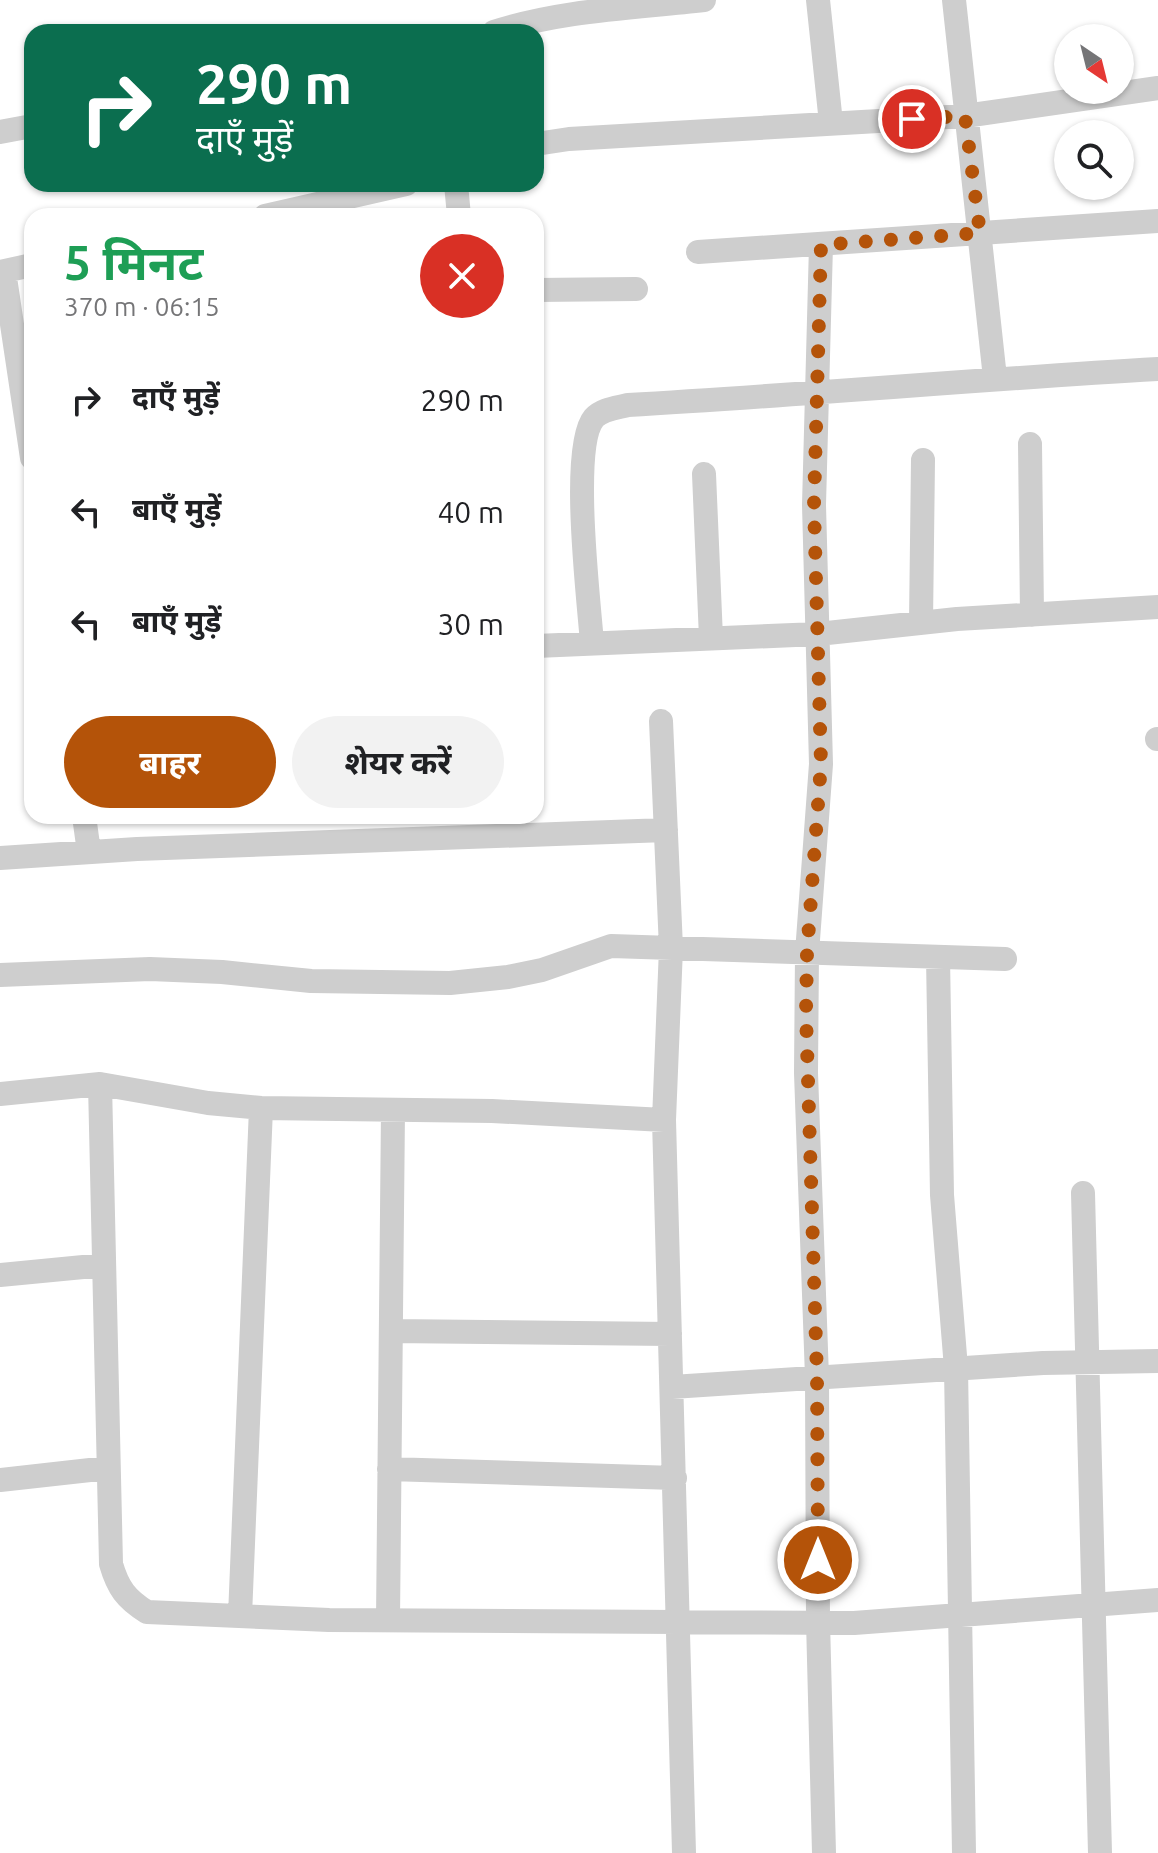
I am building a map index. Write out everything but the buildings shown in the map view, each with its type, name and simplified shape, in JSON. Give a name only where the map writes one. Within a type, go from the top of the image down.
[{"type":"street","points":[[518,12],[704,0]]},
{"type":"street","points":[[818,0],[831,123]]},
{"type":"street","points":[[954,0],[995,378]]},
{"type":"street","points":[[544,143],[965,116],[1158,88]]},
{"type":"street","points":[[0,132],[24,128]]},
{"type":"street","points":[[303,208],[379,192]]},
{"type":"street","points":[[698,252],[1158,221]]},
{"type":"street","points":[[821,245],[814,505],[821,764],[807,953],[806,1073],[817,1377],[818,1621],[824,1853]]},
{"type":"street","points":[[24,267],[2,271],[24,408]]},
{"type":"street","points":[[544,290],[636,289]]},
{"type":"street","points":[[592,643],[582,494],[586,436],[593,419],[605,410],[628,405],[817,395],[995,378],[1158,369]]},
{"type":"street","points":[[1030,444],[1032,615]]},
{"type":"street","points":[[921,623],[923,460]]},
{"type":"street","points":[[704,474],[711,638]]},
{"type":"street","points":[[544,646],[818,634],[921,623],[1158,607]]},
{"type":"street","points":[[661,721],[671,948],[664,1120],[684,1853]]},
{"type":"street","points":[[85,824],[89,852]]},
{"type":"street","points":[[0,858],[508,826],[666,830]]},
{"type":"street","points":[[0,975],[150,969],[311,981],[450,983],[542,970],[611,946],[1005,959]]},
{"type":"street","points":[[938,957],[942,1195],[956,1368],[964,1853]]},
{"type":"street","points":[[0,1094],[100,1084],[184,1099],[261,1108],[492,1111],[664,1120]]},
{"type":"street","points":[[100,1084],[111,1564],[117,1584],[128,1600],[147,1612],[388,1620],[854,1623],[1158,1600]]},
{"type":"street","points":[[240,1616],[261,1108]]},
{"type":"street","points":[[388,1620],[393,1110]]},
{"type":"street","points":[[1083,1193],[1100,1853]]},
{"type":"street","points":[[0,1275],[104,1265]]},
{"type":"street","points":[[391,1331],[670,1334]]},
{"type":"street","points":[[672,1387],[956,1368],[1158,1361]]},
{"type":"street","points":[[0,1480],[108,1468]]},
{"type":"street","points":[[389,1469],[675,1478]]},
{"type":"route","points":[[818,1560],[817,1377],[806,1013],[807,953],[821,764],[814,505],[821,245],[980,233],[965,116],[912,119]]}]
